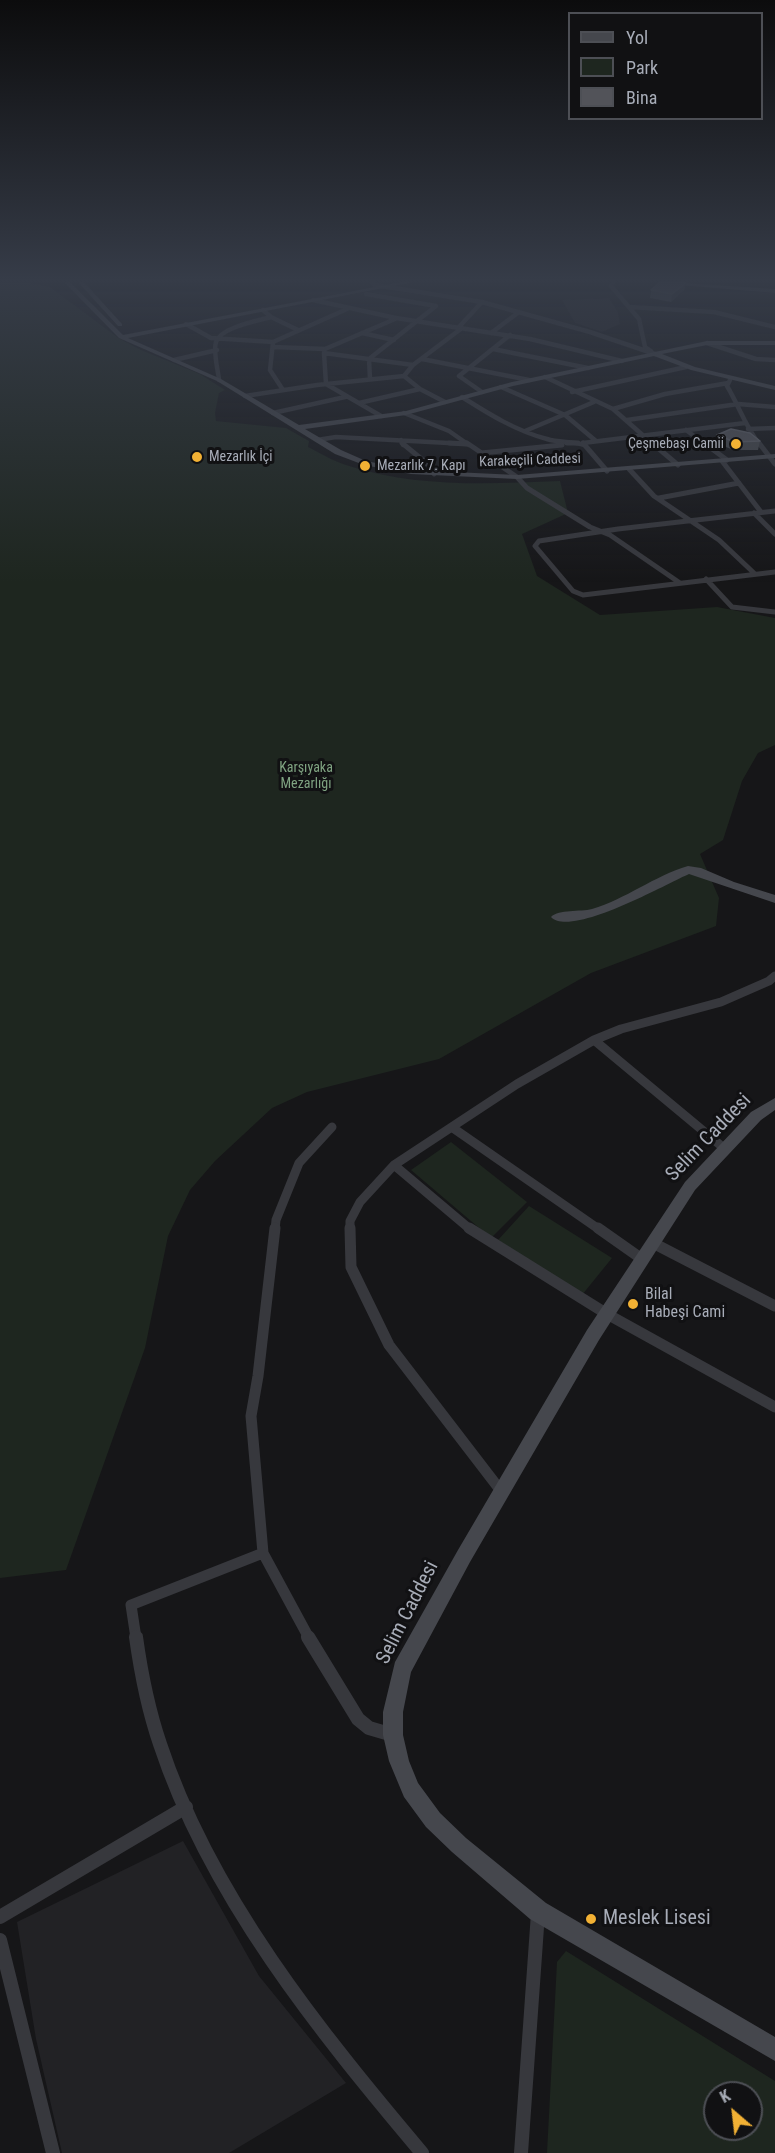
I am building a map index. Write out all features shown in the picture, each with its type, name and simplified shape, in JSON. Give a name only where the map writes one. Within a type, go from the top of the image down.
[{"type":"main road","name":"Karakeçili Caddesi","points":[[223,382],[317,440],[364,463],[434,474],[517,477],[771,456]]},
{"type":"main road","points":[[297,428],[404,413],[519,382]]},
{"type":"main road","points":[[739,382],[775,388]]},
{"type":"main road","points":[[557,917],[571,918],[626,900],[688,870],[697,871],[730,885],[775,899]]},
{"type":"main road","name":"Selim Caddesi","points":[[775,1103],[756,1116],[690,1186],[607,1314],[501,1491],[402,1669],[393,1712],[393,1736],[399,1761],[411,1790],[433,1820],[459,1845],[538,1911],[775,2050]]},
{"type":"street","points":[[278,382],[283,390]]},
{"type":"street","points":[[245,396],[339,382]]},
{"type":"street","points":[[412,382],[445,402]]},
{"type":"street","points":[[468,382],[482,392]]},
{"type":"street","points":[[555,382],[613,409],[678,465]]},
{"type":"street","points":[[572,392],[615,382]]},
{"type":"street","points":[[613,409],[664,394],[722,382]]},
{"type":"street","points":[[728,382],[727,386],[738,404],[748,429],[775,464]]},
{"type":"street","points":[[326,384],[381,416]]},
{"type":"street","points":[[501,387],[565,416],[596,441]]},
{"type":"street","points":[[359,403],[420,389]]},
{"type":"street","points":[[273,413],[345,397]]},
{"type":"street","points":[[462,398],[525,431],[571,444]]},
{"type":"street","points":[[525,431],[594,402]]},
{"type":"street","points":[[627,420],[738,404],[775,407]]},
{"type":"street","points":[[404,413],[442,427],[517,477],[527,488],[599,531],[610,535],[681,583]]},
{"type":"street","points":[[481,453],[745,423]]},
{"type":"street","points":[[748,429],[775,428]]},
{"type":"street","points":[[686,430],[724,461],[775,534]]},
{"type":"street","points":[[317,440],[336,437],[466,444]]},
{"type":"street","points":[[401,440],[403,445],[430,466],[434,474]]},
{"type":"street","points":[[584,443],[607,471]]},
{"type":"street","points":[[629,469],[634,477],[659,498],[746,562],[755,574]]},
{"type":"street","points":[[659,498],[738,483]]},
{"type":"street","points":[[775,511],[599,531],[539,541],[535,546],[578,594],[586,595],[775,572]]},
{"type":"street","points":[[706,579],[732,607],[775,612]]},
{"type":"street","points":[[501,1491],[389,1345],[351,1267],[350,1221],[360,1202],[394,1165],[517,1084],[594,1040],[621,1029],[721,1002],[769,981],[775,976]]},
{"type":"street","points":[[594,1040],[725,1149]]},
{"type":"street","points":[[332,1126],[298,1163],[276,1220],[258,1377],[251,1416],[263,1553],[301,1625],[358,1719],[369,1728],[393,1736]]},
{"type":"street","points":[[453,1128],[642,1259]]},
{"type":"street","points":[[394,1165],[478,1236],[607,1314],[775,1407]]},
{"type":"street","points":[[653,1243],[775,1306]]},
{"type":"street","points":[[263,1553],[131,1605],[153,1721],[167,1766],[220,1878],[275,1967],[422,2153]]},
{"type":"street","points":[[0,1917],[186,1807]]},
{"type":"street","points":[[521,2153],[538,1911]]},
{"type":"street","points":[[0,1940],[53,2153]]},
{"type":"shaded area","points":[[183,1841],[259,1976],[346,2083],[229,2153],[62,2153],[36,2039],[17,1922]]},
{"type":"green space","name":"Karşıyaka Mezarlığı","points":[[0,382],[213,382],[225,390],[219,393],[215,413],[216,421],[286,428],[309,441],[308,447],[346,465],[399,478],[425,481],[506,483],[560,481],[568,513],[522,534],[537,576],[600,615],[717,607],[775,618],[775,745],[758,753],[742,781],[723,840],[700,854],[719,898],[716,926],[591,973],[439,1059],[307,1092],[272,1108],[215,1161],[190,1190],[168,1236],[145,1348],[66,1570],[0,1578]]},
{"type":"green space","points":[[451,1142],[527,1202],[491,1238],[411,1170]]},
{"type":"green space","points":[[529,1206],[612,1258],[582,1295],[498,1240]]},
{"type":"green space","points":[[566,1951],[775,2081],[775,2153],[547,2153],[557,1962]]},
{"type":"building","points":[[731,429],[750,433],[760,441],[735,442],[717,435]]},
{"type":"place","name":"Çeşmebaşı Camii","points":[[736,444]]},
{"type":"place","name":"Mezarlık İçi","points":[[197,457]]},
{"type":"place","name":"Mezarlık 7. Kapı","points":[[365,466]]},
{"type":"place","name":"Bilal Habeşi Cami","points":[[633,1304]]},
{"type":"place","name":"Meslek Lisesi","points":[[591,1919]]}]
